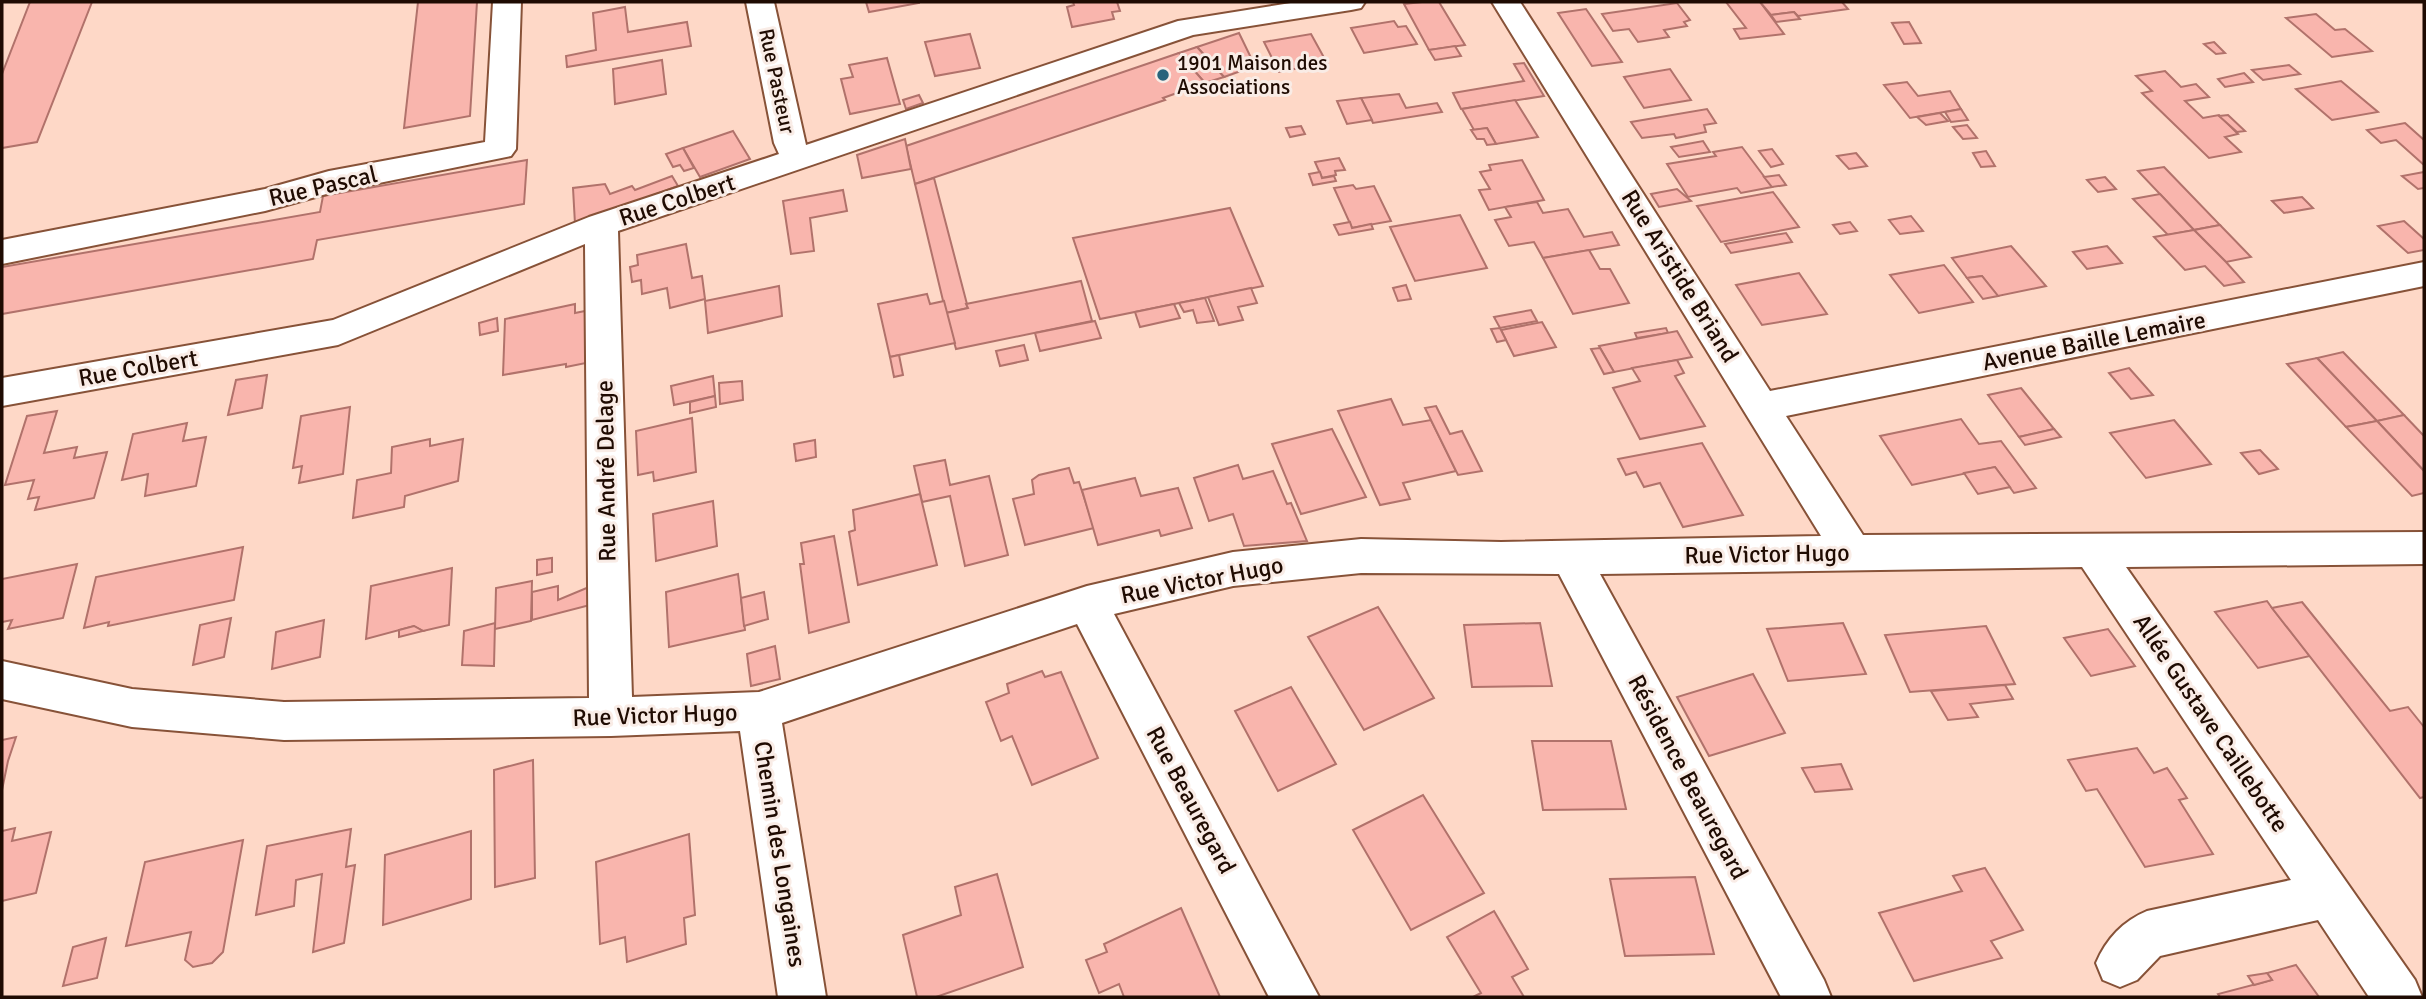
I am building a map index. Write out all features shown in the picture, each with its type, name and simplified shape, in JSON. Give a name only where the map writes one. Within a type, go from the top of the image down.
[{"type":"street","name":"Rue Pascal","points":[[2,252],[265,200],[328,182],[500,149],[507,2]]},
{"type":"street","name":"Rue Pasteur","points":[[760,2],[790,143],[797,158]]},
{"type":"street","name":"Rue Colbert","points":[[2,392],[338,332],[601,225],[741,180],[1183,14],[1352,2]]},
{"type":"street","name":"Rue Aristide Briand","points":[[1506,2],[1852,552]]},
{"type":"street","name":"Rue André Delage","points":[[601,225],[611,717]]},
{"type":"street","name":"Avenue Baille Lemaire","points":[[1763,407],[2424,274]]},
{"type":"street","name":"Rue Victor Hugo","points":[[2,680],[132,708],[284,720],[611,717],[759,711],[1087,603],[1233,569],[1362,556],[1570,557],[2424,548]]},
{"type":"street","name":"Allée Gustave Caillebotte","points":[[2093,551],[2398,997]]},
{"type":"street","name":"Résidence Beauregard","points":[[1570,557],[1807,997]]},
{"type":"street","name":"Rue Beauregard","points":[[1087,603],[1295,997]]},
{"type":"street","name":"Chemin des Longaines","points":[[759,711],[802,997]]},
{"type":"street","points":[[2120,962],[2147,935],[2328,895]]},
{"type":"building","points":[[30,2],[92,2],[37,142],[2,148],[2,74]]},
{"type":"building","points":[[418,2],[477,2],[470,116],[404,128]]},
{"type":"building","points":[[866,2],[919,2],[919,3],[869,12]]},
{"type":"building","points":[[1073,2],[1117,2],[1120,11],[1112,12],[1114,19],[1072,27],[1067,7],[1074,5]]},
{"type":"building","points":[[1439,2],[1465,45],[1429,50],[1404,4]]},
{"type":"building","points":[[1726,2],[1760,2],[1784,34],[1740,39],[1734,29],[1746,28]]},
{"type":"building","points":[[1760,2],[1842,2],[1848,9],[1798,16],[1794,12],[1771,15]]},
{"type":"building","points":[[1677,3],[1690,20],[1684,22],[1687,26],[1664,30],[1669,37],[1638,42],[1629,29],[1613,31],[1602,14]]},
{"type":"building","points":[[625,7],[628,32],[687,22],[691,46],[567,67],[566,56],[596,50],[593,13]]},
{"type":"building","points":[[1586,9],[1622,62],[1592,66],[1558,13]]},
{"type":"building","points":[[1794,12],[1800,19],[1776,22],[1771,15]]},
{"type":"building","points":[[2316,14],[2335,30],[2345,29],[2372,51],[2332,57],[2286,18]]},
{"type":"building","points":[[1394,21],[1398,27],[1406,26],[1417,44],[1364,53],[1351,28]]},
{"type":"building","points":[[1909,22],[1921,43],[1904,44],[1892,23]]},
{"type":"building","points":[[1239,33],[1255,66],[1224,77],[1197,47]]},
{"type":"building","points":[[970,34],[980,68],[935,76],[925,42]]},
{"type":"building","points":[[1311,34],[1327,63],[1279,72],[1264,42]]},
{"type":"building","points":[[2214,42],[2225,53],[2216,54],[2204,44]]},
{"type":"building","points":[[1455,46],[1461,56],[1435,60],[1429,50]]},
{"type":"building","points":[[1197,47],[1224,77],[1205,83],[1179,53]]},
{"type":"building","points":[[1179,53],[1205,83],[1163,98],[1165,100],[915,184],[906,146]]},
{"type":"building","points":[[887,58],[900,104],[850,114],[841,79],[853,77],[849,65]]},
{"type":"building","points":[[662,60],[666,94],[615,104],[613,69]]},
{"type":"building","points":[[1524,63],[1544,96],[1461,109],[1453,93],[1524,81],[1514,64]]},
{"type":"building","points":[[2289,65],[2300,74],[2263,80],[2252,70]]},
{"type":"building","points":[[1670,69],[1691,100],[1644,108],[1624,77]]},
{"type":"building","points":[[2165,71],[2181,87],[2196,84],[2209,97],[2185,101],[2203,118],[2219,115],[2238,134],[2225,137],[2241,152],[2209,158],[2142,93],[2152,91],[2136,76]]},
{"type":"building","points":[[2244,73],[2253,82],[2225,87],[2218,79]]},
{"type":"building","points":[[2341,81],[2378,112],[2332,120],[2296,89]]},
{"type":"building","points":[[1907,82],[1918,96],[1950,91],[1961,109],[1910,118],[1884,85]]},
{"type":"building","points":[[1399,94],[1406,108],[1437,103],[1442,112],[1373,123],[1361,98]]},
{"type":"building","points":[[919,95],[923,103],[906,109],[903,100]]},
{"type":"building","points":[[1361,98],[1372,120],[1347,124],[1337,101]]},
{"type":"building","points":[[1515,100],[1538,137],[1496,144],[1487,128],[1474,130],[1462,109]]},
{"type":"building","points":[[1707,109],[1716,123],[1704,125],[1706,132],[1676,138],[1674,134],[1642,138],[1631,122]]},
{"type":"building","points":[[1961,109],[1968,120],[1951,122],[1945,112]]},
{"type":"building","points":[[1940,113],[1948,121],[1926,125],[1917,117]]},
{"type":"building","points":[[2228,115],[2245,131],[2237,132],[2219,116]]},
{"type":"building","points":[[2405,123],[2424,140],[2424,165],[2396,140],[2381,143],[2367,130]]},
{"type":"building","points":[[1967,125],[1977,138],[1963,139],[1953,127]]},
{"type":"building","points":[[1301,126],[1305,134],[1290,137],[1286,128]]},
{"type":"building","points":[[1487,128],[1496,144],[1487,145],[1484,139],[1477,139],[1471,130]]},
{"type":"building","points":[[733,131],[750,159],[700,177],[683,148]]},
{"type":"building","points":[[905,139],[911,169],[862,178],[857,155]]},
{"type":"building","points":[[1703,141],[1710,152],[1679,157],[1671,147]]},
{"type":"building","points":[[1742,147],[1772,187],[1741,193],[1737,188],[1688,197],[1667,164],[1716,156],[1713,152]]},
{"type":"building","points":[[683,148],[694,168],[684,171],[680,165],[673,167],[666,154]]},
{"type":"building","points":[[1772,149],[1783,164],[1771,167],[1759,151]]},
{"type":"building","points":[[1986,151],[1995,166],[1981,167],[1973,153]]},
{"type":"building","points":[[1856,153],[1867,166],[1849,169],[1837,156]]},
{"type":"building","points":[[1339,158],[1345,170],[1335,171],[1336,175],[1322,178],[1315,162]]},
{"type":"building","points":[[527,160],[524,204],[317,240],[313,259],[2,314],[2,267],[320,212],[323,196]]},
{"type":"building","points":[[1522,160],[1544,200],[1489,210],[1479,190],[1490,189],[1480,172],[1491,170],[1489,165]]},
{"type":"building","points":[[2164,167],[2220,225],[2194,230],[2138,171]]},
{"type":"building","points":[[1320,172],[1322,178],[1334,176],[1336,181],[1313,185],[1309,174]]},
{"type":"building","points":[[2424,172],[2424,188],[2418,189],[2402,176]]},
{"type":"building","points":[[1779,175],[1786,185],[1772,187],[1764,177]]},
{"type":"building","points":[[672,176],[678,186],[575,224],[573,188],[605,184],[610,194],[632,186],[635,190]]},
{"type":"building","points":[[2105,177],[2116,189],[2098,192],[2087,180]]},
{"type":"building","points":[[934,178],[968,308],[946,313],[915,184]]},
{"type":"building","points":[[1353,185],[1356,189],[1374,186],[1391,221],[1352,228],[1334,188]]},
{"type":"building","points":[[1677,189],[1691,201],[1659,207],[1651,194]]},
{"type":"building","points":[[843,190],[847,211],[810,218],[814,251],[791,254],[783,201]]},
{"type":"building","points":[[1773,192],[1799,227],[1721,242],[1697,206]]},
{"type":"building","points":[[2160,194],[2194,230],[2168,235],[2133,199]]},
{"type":"building","points":[[2302,197],[2313,208],[2284,213],[2272,201]]},
{"type":"building","points":[[1537,202],[1543,213],[1568,209],[1584,237],[1612,232],[1619,245],[1543,258],[1534,242],[1509,246],[1495,220],[1511,217],[1505,207]]},
{"type":"building","points":[[1230,208],[1263,286],[1100,319],[1073,238]]},
{"type":"building","points":[[1460,215],[1487,268],[1415,281],[1390,227]]},
{"type":"building","points":[[1911,216],[1923,231],[1900,234],[1889,220]]},
{"type":"building","points":[[2404,221],[2424,239],[2424,250],[2408,253],[2378,226]]},
{"type":"building","points":[[1350,222],[1352,228],[1371,224],[1373,229],[1339,235],[1334,225]]},
{"type":"building","points":[[1850,222],[1857,231],[1840,234],[1833,225]]},
{"type":"building","points":[[2220,225],[2251,257],[2226,262],[2194,230]]},
{"type":"building","points":[[2194,230],[2244,282],[2224,286],[2205,266],[2185,270],[2154,237]]},
{"type":"building","points":[[1786,233],[1792,242],[1731,253],[1725,244]]},
{"type":"building","points":[[686,244],[692,278],[702,276],[705,299],[670,308],[667,288],[642,294],[641,280],[632,282],[630,267],[638,265],[637,255]]},
{"type":"building","points":[[2011,246],[2046,286],[1998,296],[1982,276],[1967,278],[1952,258]]},
{"type":"building","points":[[2107,246],[2122,263],[2087,269],[2073,252]]},
{"type":"building","points":[[1589,250],[1600,269],[1610,269],[1629,303],[1573,314],[1543,258]]},
{"type":"building","points":[[1944,265],[1973,302],[1919,313],[1890,275]]},
{"type":"building","points":[[1799,273],[1827,314],[1762,325],[1736,285]]},
{"type":"building","points":[[1982,276],[1998,296],[1983,299],[1967,278]]},
{"type":"building","points":[[1081,281],[1092,321],[956,349],[946,313],[968,308],[966,304]]},
{"type":"building","points":[[1406,285],[1411,299],[1398,301],[1393,288]]},
{"type":"building","points":[[779,286],[782,316],[708,333],[705,301]]},
{"type":"building","points":[[1251,288],[1257,303],[1238,307],[1243,320],[1219,325],[1208,297]]},
{"type":"building","points":[[927,294],[930,304],[944,301],[955,343],[890,357],[878,304]]},
{"type":"building","points":[[1205,298],[1214,321],[1197,323],[1193,310],[1184,312],[1179,303]]},
{"type":"building","points":[[575,304],[575,313],[585,311],[586,363],[503,375],[505,319]]},
{"type":"building","points":[[1174,304],[1180,318],[1140,327],[1135,312]]},
{"type":"building","points":[[1531,310],[1537,321],[1500,328],[1494,317]]},
{"type":"building","points":[[497,318],[498,331],[480,335],[479,323]]},
{"type":"building","points":[[1095,321],[1101,338],[1040,351],[1035,333]]},
{"type":"building","points":[[1542,322],[1556,347],[1514,356],[1501,330]]},
{"type":"building","points":[[1500,328],[1506,340],[1497,342],[1491,329]]},
{"type":"building","points":[[1666,328],[1668,333],[1637,338],[1635,333]]},
{"type":"building","points":[[1677,331],[1692,357],[1614,372],[1599,346]]},
{"type":"building","points":[[1024,345],[1028,360],[1000,366],[996,351]]},
{"type":"building","points":[[1600,348],[1614,372],[1604,374],[1591,349]]},
{"type":"building","points":[[2343,352],[2404,415],[2377,421],[2317,358]]},
{"type":"building","points":[[899,355],[903,375],[894,377],[890,357]]},
{"type":"building","points":[[2317,358],[2377,421],[2346,427],[2287,364]]},
{"type":"building","points":[[1677,360],[1684,373],[1675,376],[1705,426],[1640,439],[1613,388],[1640,381],[1632,368]]},
{"type":"building","points":[[2129,368],[2153,395],[2131,399],[2109,373]]},
{"type":"building","points":[[267,375],[262,408],[228,415],[236,380]]},
{"type":"building","points":[[713,376],[715,396],[674,405],[671,386]]},
{"type":"building","points":[[742,381],[743,400],[720,404],[719,383]]},
{"type":"building","points":[[2021,388],[2054,429],[2019,437],[1988,395]]},
{"type":"building","points":[[715,396],[716,407],[690,413],[690,402]]},
{"type":"building","points":[[1391,399],[1403,425],[1431,420],[1456,471],[1403,483],[1410,499],[1380,505],[1338,411]]},
{"type":"building","points":[[1436,406],[1450,434],[1462,431],[1482,471],[1458,475],[1425,408]]},
{"type":"building","points":[[350,407],[343,474],[299,483],[302,466],[293,468],[301,416]]},
{"type":"building","points":[[57,411],[44,453],[77,447],[74,458],[107,452],[94,498],[35,510],[39,497],[28,499],[34,480],[5,485],[27,416]]},
{"type":"building","points":[[2404,415],[2424,436],[2424,471],[2377,421]]},
{"type":"building","points":[[692,418],[696,472],[654,481],[653,472],[638,475],[636,431]]},
{"type":"building","points":[[1961,419],[1979,444],[2001,441],[2036,488],[2014,493],[1995,467],[1912,485],[1880,436]]},
{"type":"building","points":[[2174,420],[2211,464],[2146,478],[2110,433]]},
{"type":"building","points":[[2377,421],[2424,471],[2424,493],[2412,496],[2346,427]]},
{"type":"building","points":[[187,423],[183,441],[206,437],[196,486],[145,496],[148,474],[122,480],[133,434]]},
{"type":"building","points":[[1332,429],[1366,497],[1301,514],[1272,444]]},
{"type":"building","points":[[2054,429],[2061,437],[2025,445],[2019,437]]},
{"type":"building","points":[[430,439],[430,446],[463,439],[458,481],[405,496],[404,507],[353,518],[357,480],[391,473],[392,447]]},
{"type":"building","points":[[815,440],[816,457],[796,461],[794,444]]},
{"type":"building","points":[[1702,443],[1743,515],[1683,527],[1660,483],[1644,487],[1636,472],[1626,475],[1618,459]]},
{"type":"building","points":[[2260,450],[2278,469],[2259,474],[2241,453]]},
{"type":"building","points":[[945,460],[950,485],[989,476],[1008,555],[965,566],[950,496],[922,502],[914,466]]},
{"type":"building","points":[[1238,465],[1243,479],[1273,471],[1287,504],[1291,503],[1307,541],[1244,546],[1233,514],[1209,521],[1194,478]]},
{"type":"building","points":[[1995,467],[2010,487],[1978,494],[1964,473]]},
{"type":"building","points":[[1069,468],[1074,483],[1079,482],[1094,528],[1025,545],[1013,499],[1034,494],[1032,480],[1039,475]]},
{"type":"building","points":[[1135,478],[1141,496],[1178,488],[1192,528],[1161,536],[1159,530],[1098,545],[1082,490]]},
{"type":"building","points":[[920,494],[937,565],[858,585],[849,532],[855,530],[853,510]]},
{"type":"building","points":[[713,501],[717,546],[656,561],[653,514]]},
{"type":"building","points":[[834,536],[849,622],[809,633],[800,564],[804,564],[801,543]]},
{"type":"building","points":[[243,547],[234,600],[108,626],[109,622],[84,628],[96,577]]},
{"type":"building","points":[[552,558],[552,572],[537,575],[537,560]]},
{"type":"building","points":[[77,564],[63,618],[8,629],[12,620],[2,622],[2,579]]},
{"type":"building","points":[[452,568],[449,625],[423,631],[414,626],[366,639],[371,586]]},
{"type":"building","points":[[738,574],[745,630],[669,647],[666,592]]},
{"type":"building","points":[[532,581],[531,621],[495,629],[496,588]]},
{"type":"building","points":[[558,586],[558,600],[589,587],[590,605],[532,620],[532,592]]},
{"type":"building","points":[[764,592],[768,619],[744,626],[741,598]]},
{"type":"building","points":[[2267,601],[2310,656],[2258,668],[2215,612]]},
{"type":"building","points":[[2302,602],[2390,711],[2408,707],[2424,727],[2424,797],[2420,798],[2272,608]]},
{"type":"building","points":[[1378,607],[1434,698],[1364,730],[1308,637]]},
{"type":"building","points":[[231,618],[224,657],[193,665],[200,625]]},
{"type":"building","points":[[324,620],[320,657],[272,669],[276,632]]},
{"type":"building","points":[[495,623],[494,666],[462,665],[464,631]]},
{"type":"building","points":[[1540,623],[1552,686],[1472,687],[1464,625]]},
{"type":"building","points":[[1843,623],[1866,674],[1788,681],[1767,629]]},
{"type":"building","points":[[414,626],[423,631],[399,637],[399,630]]},
{"type":"building","points":[[1986,626],[2015,684],[1910,692],[1885,635]]},
{"type":"building","points":[[2108,629],[2135,666],[2091,676],[2064,638]]},
{"type":"building","points":[[775,646],[780,679],[751,686],[747,654]]},
{"type":"building","points":[[1042,671],[1045,677],[1061,672],[1098,758],[1032,785],[1012,736],[1001,741],[986,702],[1009,693],[1007,684]]},
{"type":"building","points":[[1753,674],[1785,733],[1709,756],[1677,697]]},
{"type":"building","points":[[2005,685],[2013,699],[1970,704],[1978,717],[1948,720],[1931,691]]},
{"type":"building","points":[[1291,687],[1336,764],[1278,791],[1235,711]]},
{"type":"building","points":[[16,737],[8,761],[2,790],[2,740]]},
{"type":"building","points":[[1532,741],[1611,741],[1626,809],[1543,810]]},
{"type":"building","points":[[2137,748],[2154,773],[2167,768],[2187,798],[2179,800],[2213,854],[2145,867],[2097,789],[2086,791],[2068,760]]},
{"type":"building","points":[[533,760],[535,878],[495,887],[494,770]]},
{"type":"building","points":[[1841,764],[1852,789],[1815,792],[1802,768]]},
{"type":"building","points":[[1423,795],[1484,893],[1411,930],[1353,830]]},
{"type":"building","points":[[15,828],[12,841],[51,832],[36,893],[2,901],[2,831]]},
{"type":"building","points":[[351,829],[346,867],[355,865],[344,943],[313,952],[322,874],[296,880],[294,906],[256,915],[267,846]]},
{"type":"building","points":[[471,831],[471,899],[383,925],[385,855]]},
{"type":"building","points":[[689,834],[695,915],[684,918],[686,944],[627,962],[625,937],[600,944],[596,862]]},
{"type":"building","points":[[243,840],[223,952],[212,963],[193,967],[185,960],[191,932],[126,946],[145,862]]},
{"type":"building","points":[[1985,868],[2023,930],[1991,941],[2002,958],[1914,981],[1879,913],[1962,891],[1953,876]]},
{"type":"building","points":[[997,874],[1023,967],[936,997],[917,997],[903,935],[961,915],[955,887]]},
{"type":"building","points":[[1695,877],[1714,954],[1625,956],[1610,879]]},
{"type":"building","points":[[1181,908],[1220,997],[1124,997],[1119,984],[1099,993],[1086,960],[1107,952],[1104,944]]},
{"type":"building","points":[[1494,911],[1528,969],[1512,977],[1524,997],[1473,997],[1481,993],[1447,937]]},
{"type":"building","points":[[106,938],[97,978],[63,986],[73,947]]},
{"type":"building","points":[[2296,965],[2319,997],[2220,997],[2218,994],[2272,980],[2267,973]]},
{"type":"building","points":[[2267,973],[2272,980],[2254,985],[2248,976]]},
{"type":"place","name":"1901 Maison des Associations","points":[[1163,75]]}]
